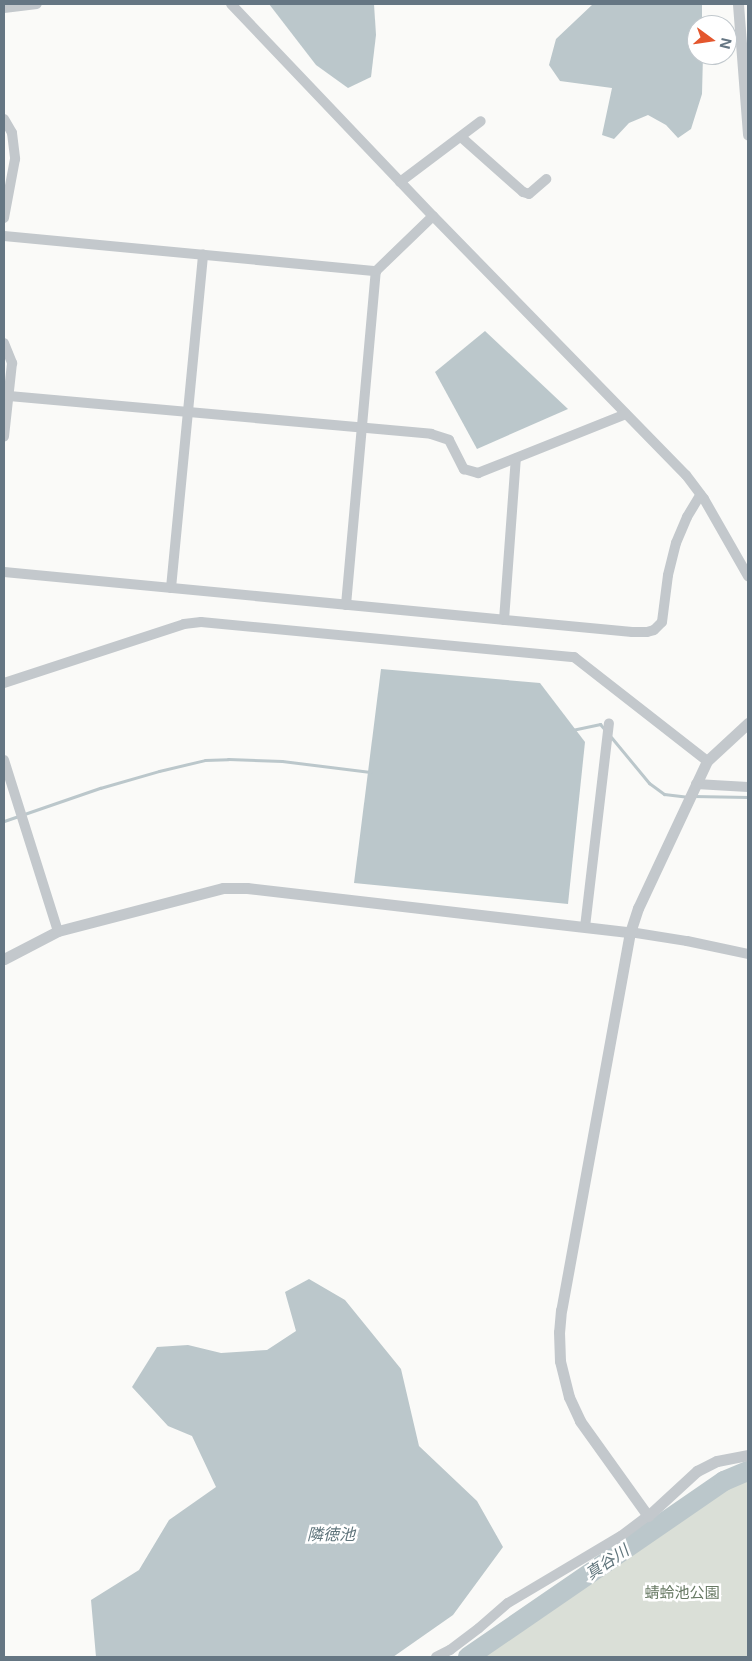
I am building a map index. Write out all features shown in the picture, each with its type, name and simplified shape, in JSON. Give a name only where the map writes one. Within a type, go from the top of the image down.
[{"type":"street","points":[[4,8],[37,4]]},
{"type":"street","points":[[231,4],[400,182],[686,475],[748,576]]},
{"type":"street","points":[[738,4],[748,135]]},
{"type":"street","points":[[4,119],[12,134],[9,151],[15,159],[4,218]]},
{"type":"street","points":[[400,182],[481,121]]},
{"type":"street","points":[[461,137],[523,192],[529,194],[546,179]]},
{"type":"street","points":[[346,605],[376,271],[433,216]]},
{"type":"street","points":[[4,236],[376,271]]},
{"type":"street","points":[[170,588],[203,255]]},
{"type":"street","points":[[4,343],[12,363],[4,437]]},
{"type":"street","points":[[9,396],[443,437],[449,440],[464,469],[478,473],[626,414]]},
{"type":"street","points":[[504,620],[516,458]]},
{"type":"street","points":[[4,572],[632,632],[654,630],[662,622],[668,575],[676,543],[687,517],[700,495]]},
{"type":"street","points":[[4,683],[184,624],[201,622],[574,657],[707,761]]},
{"type":"street","points":[[648,1516],[580,1421],[569,1397],[560,1361],[559,1332],[561,1310],[630,932],[638,908],[707,761],[748,723]]},
{"type":"street","points":[[585,927],[609,724]]},
{"type":"street","points":[[4,760],[58,930]]},
{"type":"street","points":[[696,784],[748,787]]},
{"type":"street","points":[[4,959],[58,930],[223,888],[247,888],[630,932],[748,954]]},
{"type":"street","points":[[436,1657],[450,1650],[480,1628],[508,1603],[621,1536],[648,1516],[697,1471],[717,1461],[748,1455]]},
{"type":"green space","name":"蜻蛉池公園","points":[[748,1476],[748,1657],[474,1657],[727,1485]]},
{"type":"water","points":[[269,4],[374,4],[376,35],[371,77],[348,88],[316,65]]},
{"type":"water","points":[[593,4],[702,4],[702,15],[687,15],[687,65],[703,65],[702,94],[691,129],[678,138],[666,125],[648,115],[629,123],[614,139],[602,135],[612,88],[560,81],[549,65],[556,39]]},
{"type":"water","points":[[485,331],[568,409],[477,449],[435,372]]},
{"type":"water","points":[[381,669],[540,683],[585,742],[568,904],[354,883]]},
{"type":"water","name":"隣徳池","points":[[309,1279],[345,1300],[401,1369],[419,1446],[477,1501],[503,1547],[453,1615],[393,1657],[96,1657],[91,1600],[139,1570],[169,1520],[216,1487],[192,1436],[168,1426],[132,1387],[157,1347],[188,1345],[221,1353],[267,1350],[296,1331],[285,1292]]},
{"type":"waterway","points":[[572,730],[600,724],[605,730]]},
{"type":"waterway","points":[[611,737],[649,783],[664,794],[687,797]]},
{"type":"waterway","points":[[4,821],[100,788],[205,760],[282,761],[370,772]]},
{"type":"waterway","points":[[693,796],[748,797]]},
{"type":"waterway","name":"真谷川","points":[[468,1657],[724,1481],[748,1471]]}]
